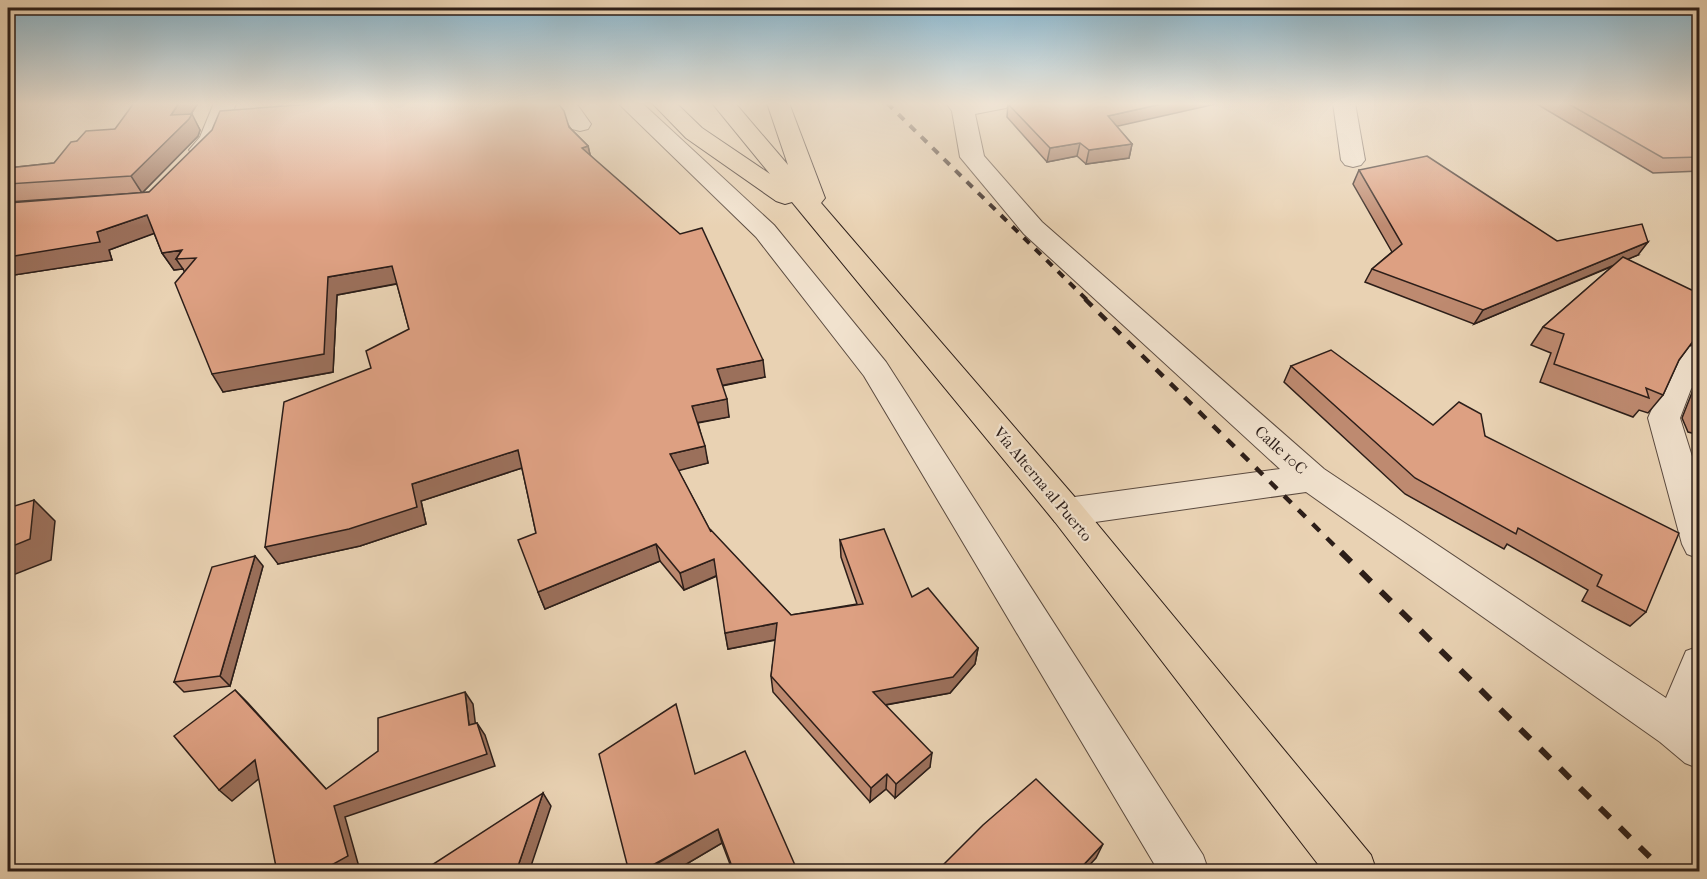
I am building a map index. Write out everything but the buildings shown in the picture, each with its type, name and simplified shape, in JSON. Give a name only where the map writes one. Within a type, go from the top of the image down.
[{"type":"main road","points":[[710,144],[819,219]]},
{"type":"main road","name":"Vía Alterna al Puerto","points":[[757,144],[1067,512],[1354,872]]},
{"type":"main road","points":[[792,144],[819,219]]},
{"type":"street","points":[[188,163],[207,144]]},
{"type":"street","points":[[673,144],[765,231],[875,369],[1186,872]]},
{"type":"street","name":"Calle 10C","points":[[969,144],[972,157],[1033,228],[1312,478],[1687,739],[1700,664]]},
{"type":"street","points":[[1350,144],[1353,160]]},
{"type":"street","points":[[1700,354],[1676,387],[1664,418],[1700,544]]},
{"type":"street","points":[[1067,512],[1312,478]]},
{"type":"railway","points":[[929,144],[1087,300]]},
{"type":"railway","points":[[1085,299],[1343,554]]},
{"type":"railway","points":[[1341,552],[1665,872]]}]
